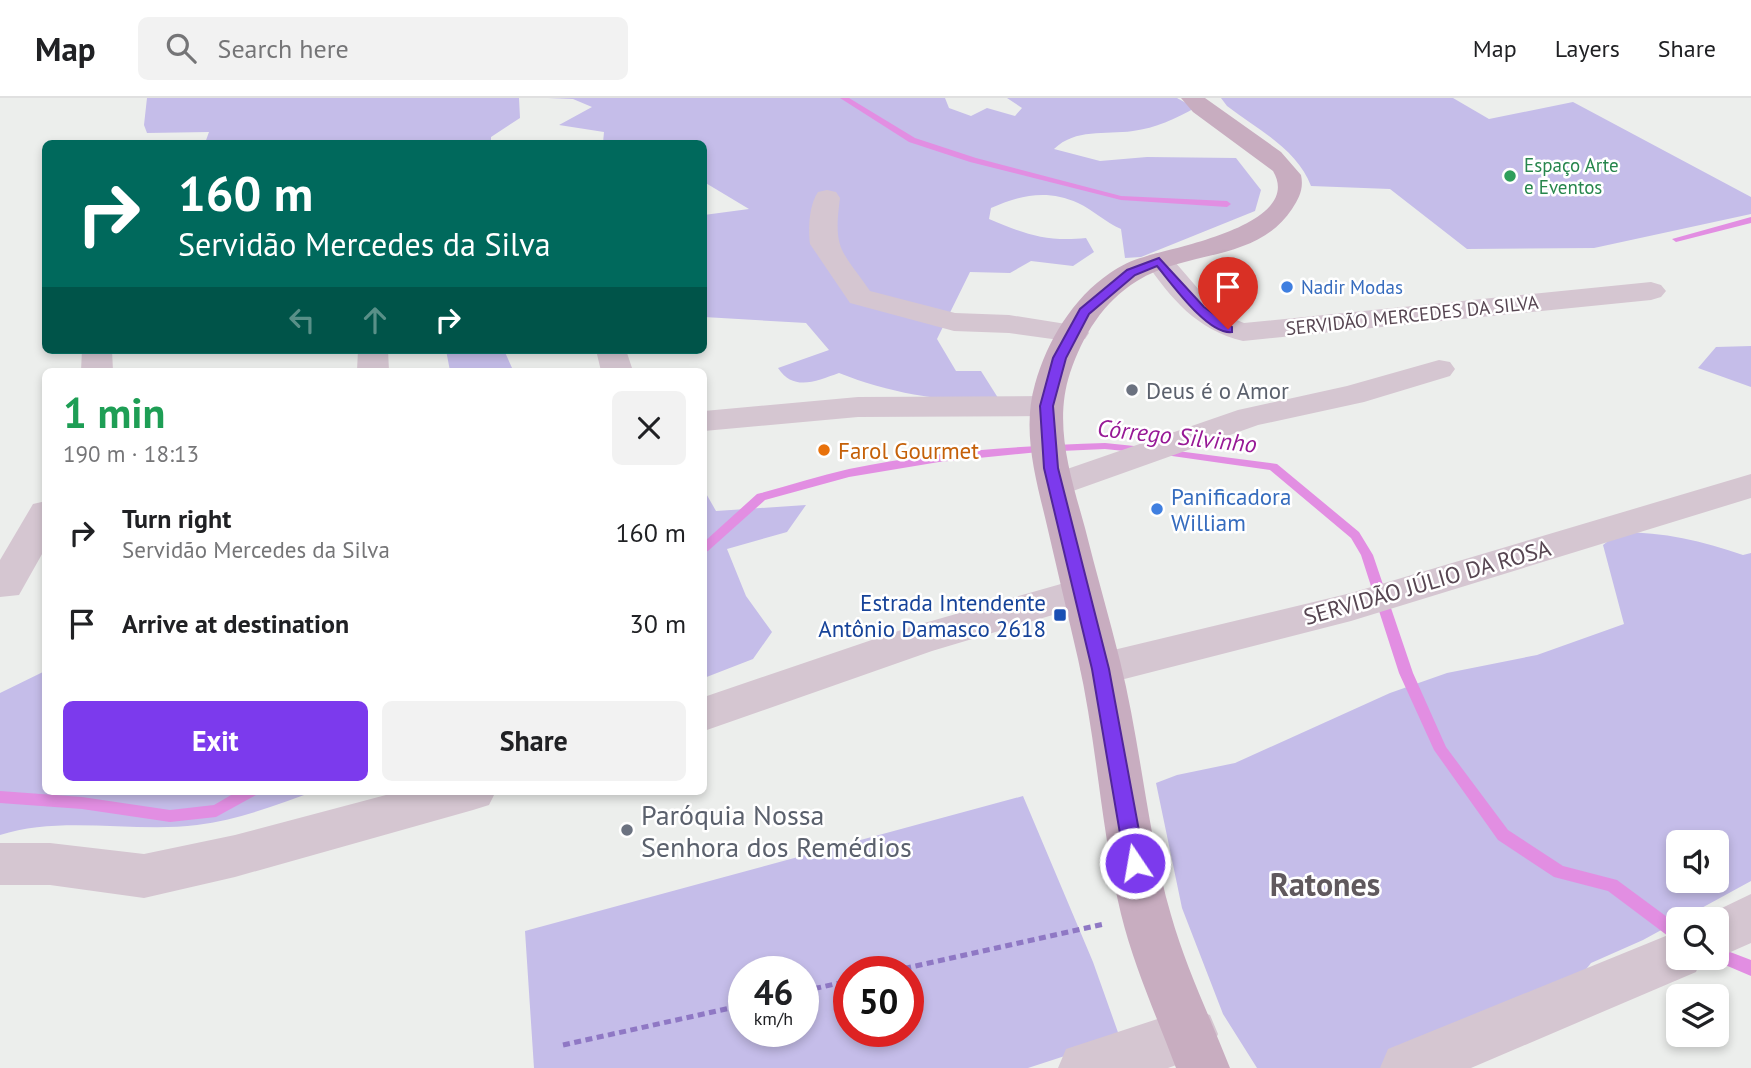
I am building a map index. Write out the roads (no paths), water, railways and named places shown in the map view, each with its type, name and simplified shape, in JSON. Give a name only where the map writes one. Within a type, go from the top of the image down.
[{"type":"main road","points":[[1192,98],[1223,125],[1273,159],[1288,174],[1289,190],[1283,204],[1255,229],[1234,240],[1159,261],[1131,272],[1084,312],[1060,358],[1050,449],[1101,669],[1124,813],[1146,915],[1167,981],[1197,1051]]},
{"type":"street","points":[[827,198],[822,233],[824,244],[860,297],[954,321],[1009,324],[1074,333]]},
{"type":"street","name":"SERVIDÃO MERCEDES DA SILVA","points":[[1159,261],[1211,320],[1228,329],[1243,332],[1651,291]]},
{"type":"street","points":[[707,421],[858,407],[1050,449],[1109,466],[1250,417],[1353,394],[1439,369]]},
{"type":"street","name":"SERVIDÃO JÚLIO DA ROSA","points":[[1101,669],[1351,607],[1399,590],[1751,486]]},
{"type":"street","points":[[3,587],[42,520]]},
{"type":"street","points":[[3,587],[42,575]]},
{"type":"street","points":[[707,713],[921,639],[1082,592]]},
{"type":"street","points":[[0,864],[50,864],[144,876],[235,856],[458,795]]},
{"type":"street","points":[[1406,1068],[1666,957]]},
{"type":"street","points":[[1085,1068],[1197,1051]]},
{"type":"waterway","points":[[844,98],[912,140],[973,160],[1121,198],[1227,204]]},
{"type":"waterway","points":[[1676,239],[1751,220]]},
{"type":"waterway","name":"Córrego Silvinho","points":[[707,545],[761,497],[849,473],[939,458],[1039,449],[1105,446],[1144,450]]},
{"type":"waterway","name":"Córrego Silvinho","points":[[1162,452],[1273,467],[1355,535],[1367,555],[1406,673],[1441,750],[1503,835],[1559,872],[1612,885],[1666,925]]},
{"type":"waterway","name":"Córrego Silvinho","points":[[0,797],[82,803],[170,816],[216,811],[244,795]]},
{"type":"waterway","name":"Córrego Silvinho","points":[[1729,959],[1751,968]]},
{"type":"place","name":"Espaço Arte e Eventos","points":[[1510,176]]},
{"type":"place","name":"Nadir Modas","points":[[1287,287]]},
{"type":"place","name":"Deus é o Amor","points":[[1132,390]]},
{"type":"place","name":"Farol Gourmet","points":[[824,450]]},
{"type":"place","name":"Panificadora William","points":[[1157,509]]},
{"type":"place","name":"Estrada Intendente Antônio Damasco 2618","points":[[1060,615]]},
{"type":"place","name":"Paróquia Nossa Senhora dos Remédios","points":[[627,830]]},
{"type":"district","name":"Ratones","points":[[1325,884]]}]
